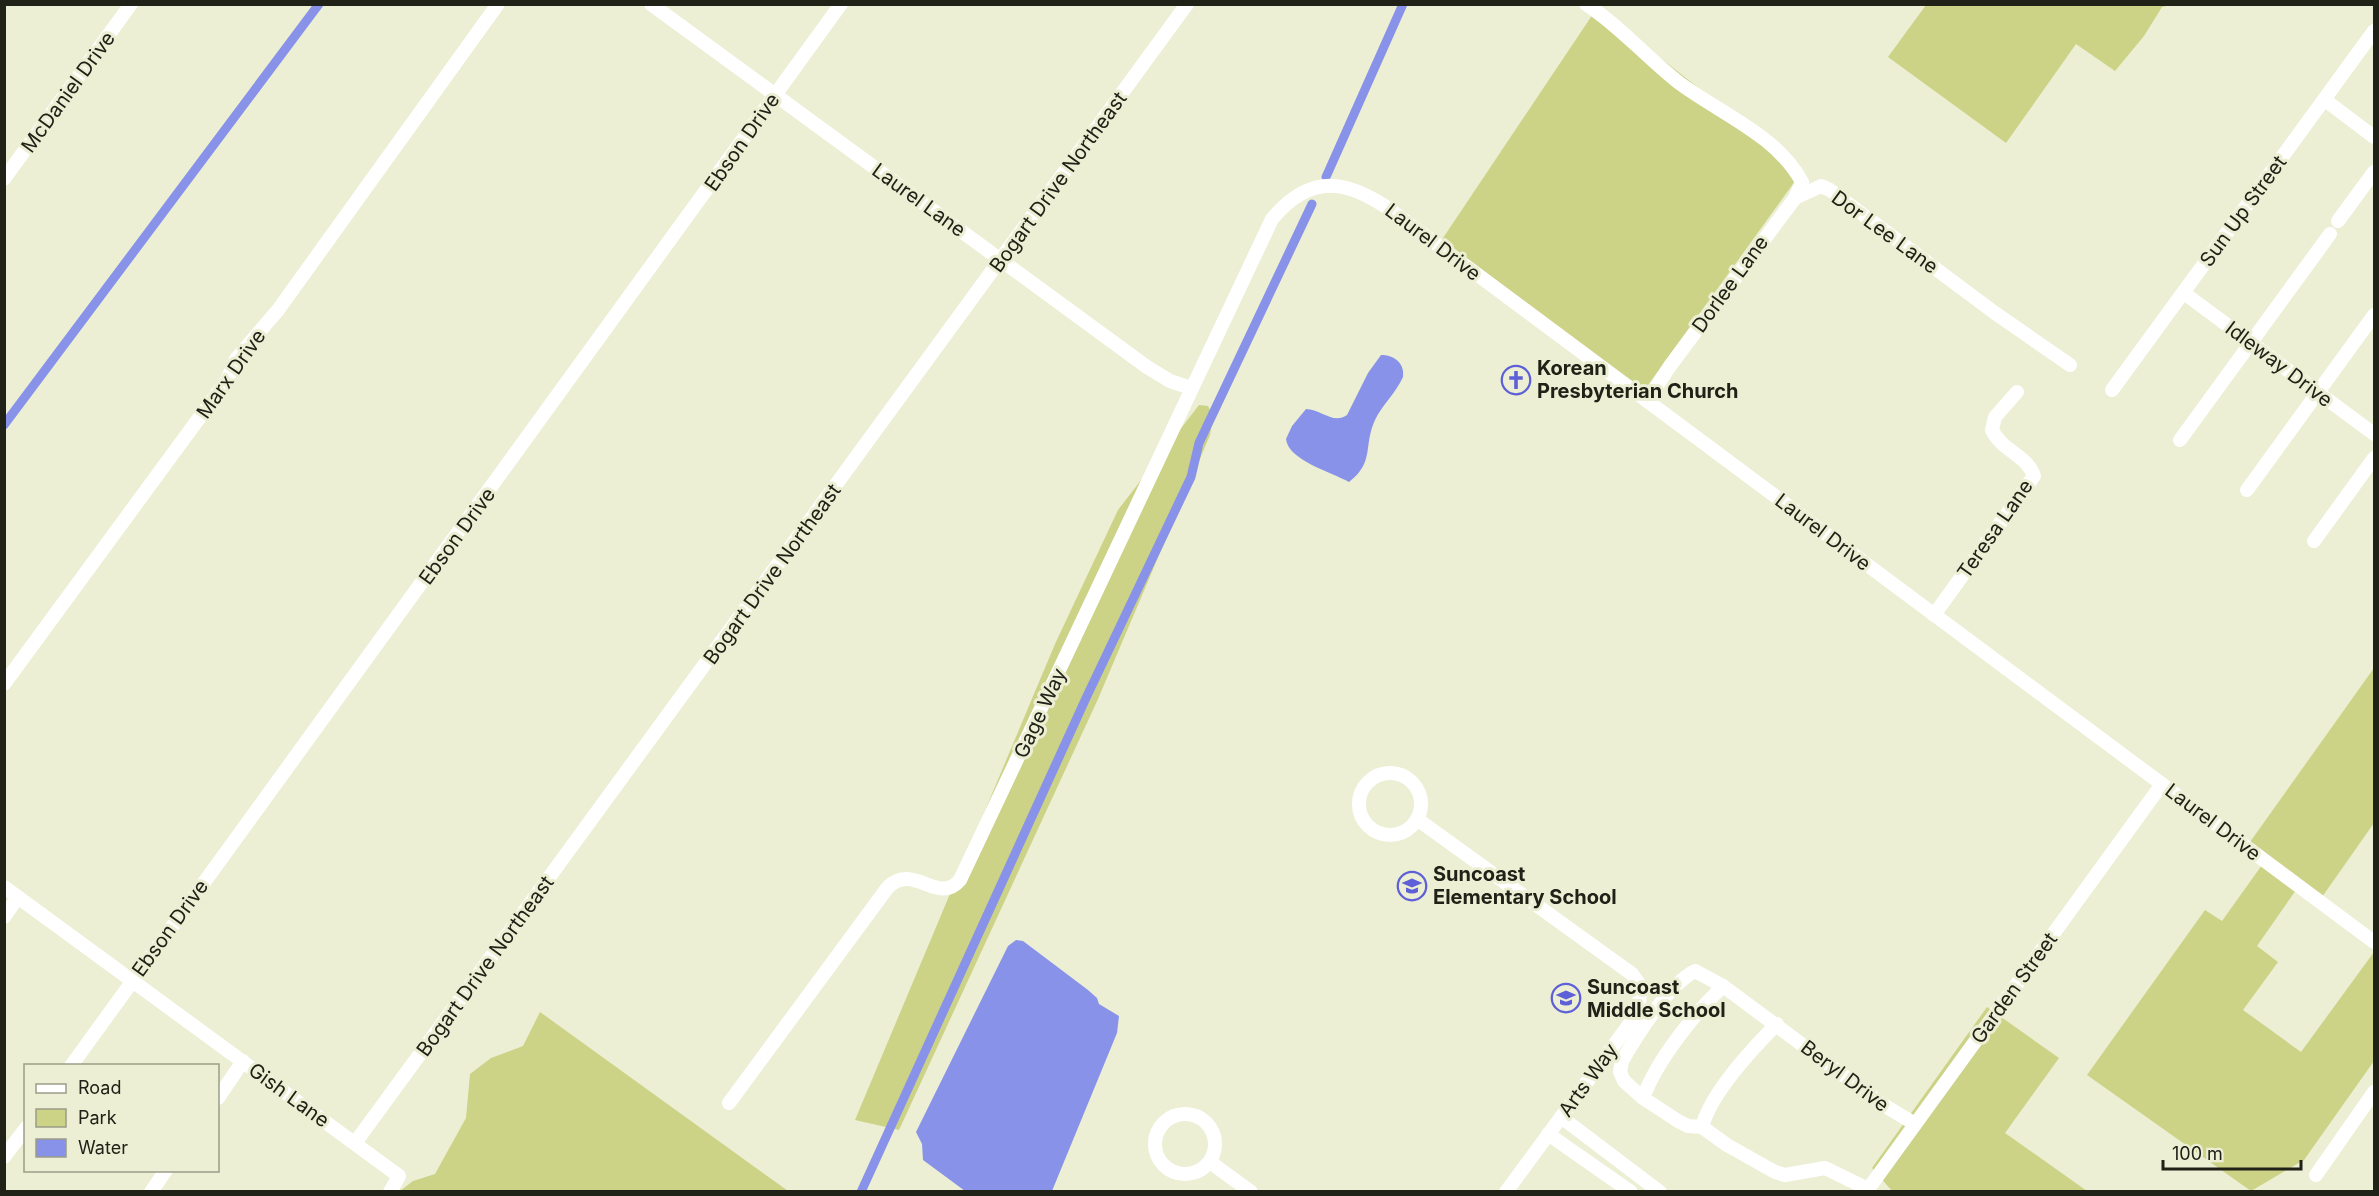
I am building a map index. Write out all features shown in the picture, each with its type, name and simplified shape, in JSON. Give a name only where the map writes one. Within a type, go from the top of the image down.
[{"type":"street","name":"McDaniel Drive","points":[[4,179],[131,4]]},
{"type":"street","name":"Marx Drive","points":[[4,684],[227,380],[236,358],[278,310],[498,4]]},
{"type":"street","name":"Laurel Lane","points":[[651,4],[1158,375],[1191,388]]},
{"type":"street","name":"Ebson Drive","points":[[72,1064],[841,4]]},
{"type":"street","name":"Bogart Drive Northeast","points":[[355,1143],[1187,4]]},
{"type":"street","points":[[1586,4],[1618,27],[1678,82],[1738,122],[1793,165],[1802,182],[1795,198]]},
{"type":"street","name":"Sun Up Street","points":[[2112,390],[2374,32]]},
{"type":"street","points":[[2325,100],[2374,137]]},
{"type":"street","points":[[2338,221],[2374,172]]},
{"type":"street","name":"Laurel Drive","points":[[1267,230],[1279,212],[1305,193],[1338,186],[1363,191],[2374,942]]},
{"type":"street","name":"Dor Lee Lane","points":[[1795,198],[1821,186],[1830,190],[1995,313],[2070,365]]},
{"type":"street","name":"Dorlee Lane","points":[[1647,402],[1670,366],[1795,198]]},
{"type":"street","name":"Gage Way","points":[[729,1103],[895,880],[905,878],[943,890],[953,887],[960,880],[1191,388],[1236,300],[1267,230]]},
{"type":"street","points":[[2180,440],[2330,234]]},
{"type":"street","name":"Idleway Drive","points":[[2184,293],[2374,434]]},
{"type":"street","points":[[2247,490],[2374,315]]},
{"type":"street","name":"Teresa Lane","points":[[1934,615],[2034,476],[2031,466],[2004,447],[1992,430],[1995,417],[2017,392]]},
{"type":"street","points":[[2314,542],[2374,458]]},
{"type":"street","points":[[1379,775],[1400,775],[1416,789],[1420,809],[1417,819],[1411,827],[1393,835],[1375,831],[1367,825],[1359,807],[1363,789],[1379,775]]},
{"type":"street","name":"Garden Street","points":[[1867,1190],[2162,784]]},
{"type":"street","name":"Arts Way","points":[[1417,819],[1632,974],[1640,985],[1638,1011],[1506,1191]]},
{"type":"street","name":"Gish Lane","points":[[4,888],[399,1176],[390,1191]]},
{"type":"street","points":[[4,917],[18,897]]},
{"type":"street","name":"Beryl Drive","points":[[1867,1190],[1825,1168],[1785,1175],[1775,1172],[1702,1128],[1688,1126],[1678,1121],[1643,1098],[1624,1081],[1620,1072],[1622,1060],[1686,976],[1695,971],[1723,986],[1882,1104],[1915,1124]]},
{"type":"street","points":[[1643,1098],[1650,1079],[1709,999],[1723,986]]},
{"type":"street","points":[[1702,1128],[1709,1108],[1718,1095],[1777,1024]]},
{"type":"street","points":[[219,1097],[243,1061]]},
{"type":"street","points":[[2316,1175],[2374,1092]]},
{"type":"street","points":[[1184,1113],[1202,1119],[1209,1125],[1216,1143],[1210,1162],[1203,1168],[1186,1174],[1168,1169],[1157,1155],[1155,1145],[1160,1127],[1166,1120],[1184,1113]]},
{"type":"street","points":[[1561,1117],[1660,1191]]},
{"type":"street","points":[[4,1157],[24,1131]]},
{"type":"street","points":[[1548,1134],[1631,1191]]},
{"type":"street","points":[[1210,1162],[1251,1191]]},
{"type":"street","points":[[151,1191],[165,1172]]},
{"type":"green space","points":[[1926,5],[2170,5],[2162,7],[2144,36],[2115,71],[2076,44],[2006,143],[1888,57]]},
{"type":"green space","points":[[1597,8],[1803,170],[1643,392],[1441,241]]},
{"type":"green space","points":[[1199,405],[1208,406],[1213,416],[1210,435],[1098,699],[899,1130],[855,1120],[1055,644],[1118,510]]},
{"type":"green space","points":[[2374,668],[2374,823],[2322,897],[2250,842]]},
{"type":"green space","points":[[2262,865],[2296,890],[2257,946],[2278,962],[2243,1010],[2301,1052],[2374,952],[2374,1061],[2304,1160],[2251,1191],[2087,1075],[2205,910],[2222,921]]},
{"type":"green space","points":[[1987,1007],[2059,1058],[2005,1133],[2087,1191],[1892,1191],[1872,1168]]},
{"type":"green space","points":[[540,1012],[788,1191],[400,1191],[413,1181],[435,1174],[466,1118],[470,1074],[491,1058],[523,1046]]},
{"type":"water","points":[[1381,355],[1390,356],[1398,361],[1403,377],[1375,420],[1365,460],[1357,475],[1349,482],[1312,465],[1294,453],[1286,439],[1292,426],[1306,409],[1337,418],[1347,415],[1368,373]]},
{"type":"water","points":[[1016,940],[1023,941],[1088,990],[1097,998],[1099,1004],[1119,1016],[1117,1033],[1052,1191],[965,1191],[923,1160],[922,1144],[916,1132],[1008,946]]},
{"type":"waterway","points":[[4,425],[319,4]]},
{"type":"waterway","points":[[1326,177],[1403,4]]},
{"type":"waterway","points":[[861,1192],[1086,698],[1191,477],[1199,443],[1312,204]]},
{"type":"place","name":"Korean Presbyterian Church","points":[[1516,380]]},
{"type":"place","name":"Suncoast Elementary School","points":[[1412,886]]},
{"type":"place","name":"Suncoast Middle School","points":[[1566,998]]}]
